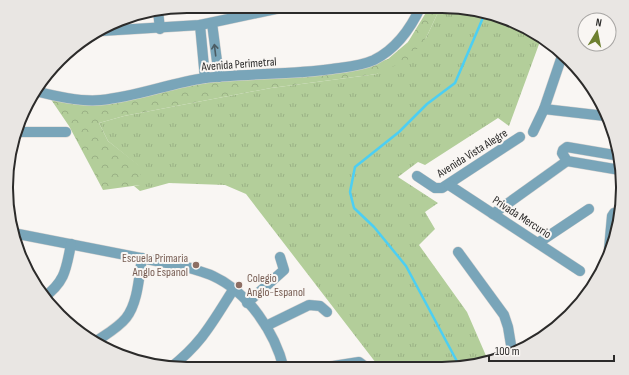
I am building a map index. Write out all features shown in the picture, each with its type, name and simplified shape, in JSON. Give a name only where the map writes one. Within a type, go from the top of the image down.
[{"type":"street","points":[[111,31],[160,29],[200,25],[239,13]]},
{"type":"street","name":"Avenida Perimetral","points":[[41,92],[100,100],[127,96],[168,85],[205,78],[307,72],[354,66],[373,60],[388,52],[398,41],[416,13]]},
{"type":"street","points":[[158,15],[160,29]]},
{"type":"street","points":[[212,22],[219,77]]},
{"type":"street","points":[[200,25],[205,78]]},
{"type":"street","points":[[533,132],[544,109],[561,60]]},
{"type":"street","points":[[544,109],[600,115]]},
{"type":"street","points":[[22,132],[66,132]]},
{"type":"street","name":"Avenida Vista Alegre","points":[[417,176],[438,189],[449,185],[520,138]]},
{"type":"street","points":[[613,155],[582,149],[564,148],[562,154],[567,161],[615,169]]},
{"type":"street","points":[[580,164],[582,149]]},
{"type":"street","points":[[493,214],[567,161]]},
{"type":"street","name":"Privada Mercurio","points":[[449,185],[580,270]]},
{"type":"street","points":[[538,243],[589,209]]},
{"type":"street","points":[[611,231],[612,216],[614,214]]},
{"type":"street","points":[[19,234],[187,267],[214,276],[247,303],[266,326],[281,362]]},
{"type":"street","points":[[49,293],[59,285],[63,277],[71,244]]},
{"type":"street","points":[[458,252],[504,315],[508,327],[511,347]]},
{"type":"street","points":[[247,303],[284,270],[280,256]]},
{"type":"street","points":[[99,338],[126,318],[135,297],[142,258]]},
{"type":"street","points":[[178,362],[205,336],[233,290]]},
{"type":"street","points":[[266,326],[309,305],[320,306],[327,312]]},
{"type":"green space","points":[[426,13],[438,13],[426,38],[409,59],[377,74],[271,88],[124,116],[99,123],[108,141],[140,166],[140,185],[103,190],[69,126],[50,98],[78,102],[205,80],[349,72],[388,59],[408,42]]},
{"type":"green space","points":[[438,13],[453,13],[476,16],[498,22],[529,36],[539,43],[509,126],[498,118],[425,165],[418,162],[398,177],[438,203],[425,212],[435,229],[419,245],[467,312],[486,356],[476,359],[453,362],[375,362],[246,194],[225,185],[169,183],[140,191],[134,186],[140,185],[139,166],[108,141],[99,123],[124,116],[271,88],[377,74],[426,38]]},
{"type":"waterway","points":[[457,362],[406,266],[374,227],[354,208],[350,192],[355,167],[399,132],[427,104],[455,83],[483,18]]},
{"type":"place","name":"Escuela Primaria Anglo Espanol","points":[[196,265]]},
{"type":"place","name":"Colegio Anglo-Espanol","points":[[239,285]]}]
